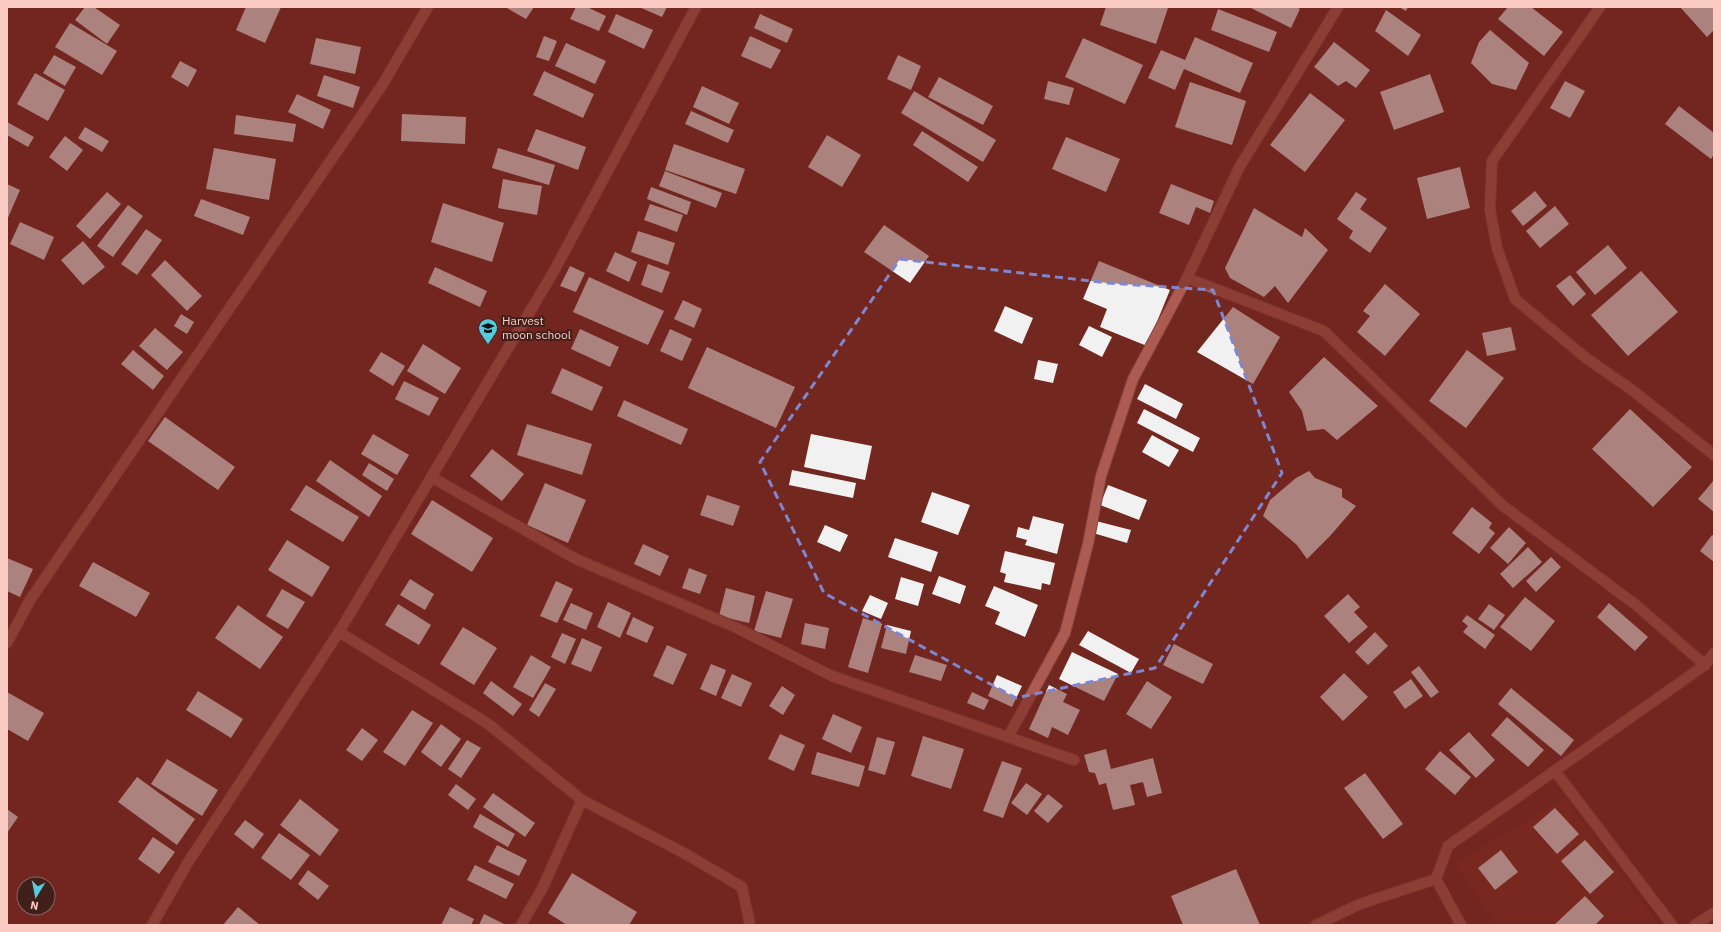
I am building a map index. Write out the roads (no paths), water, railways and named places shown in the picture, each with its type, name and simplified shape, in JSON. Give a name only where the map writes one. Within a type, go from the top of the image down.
[{"type":"street","points":[[7,643],[30,600],[381,87],[428,7]]},
{"type":"street","points":[[152,925],[187,864],[339,632],[554,272],[696,7]]},
{"type":"street","points":[[1008,737],[1065,633],[1088,544],[1101,476],[1133,379],[1187,278],[1240,166],[1338,7]]},
{"type":"street","points":[[1600,7],[1492,161],[1490,209],[1497,248],[1515,299],[1586,358],[1632,390],[1714,455]]},
{"type":"street","points":[[1187,278],[1324,331],[1502,505],[1636,605],[1705,665]]},
{"type":"street","points":[[431,477],[576,559],[737,628],[832,676],[1074,760]]},
{"type":"street","points":[[339,632],[487,723],[582,800],[682,852],[742,888],[750,925]]},
{"type":"street","points":[[1461,925],[1436,879],[1448,846],[1705,665],[1714,653]]},
{"type":"street","points":[[1555,771],[1672,925]]},
{"type":"street","points":[[520,925],[542,889],[582,800]]},
{"type":"street","points":[[1316,925],[1360,904],[1436,879]]},
{"type":"street","points":[[1695,925],[1714,913]]},
{"type":"place","name":"Harvest moon school","points":[[488,345]]}]
